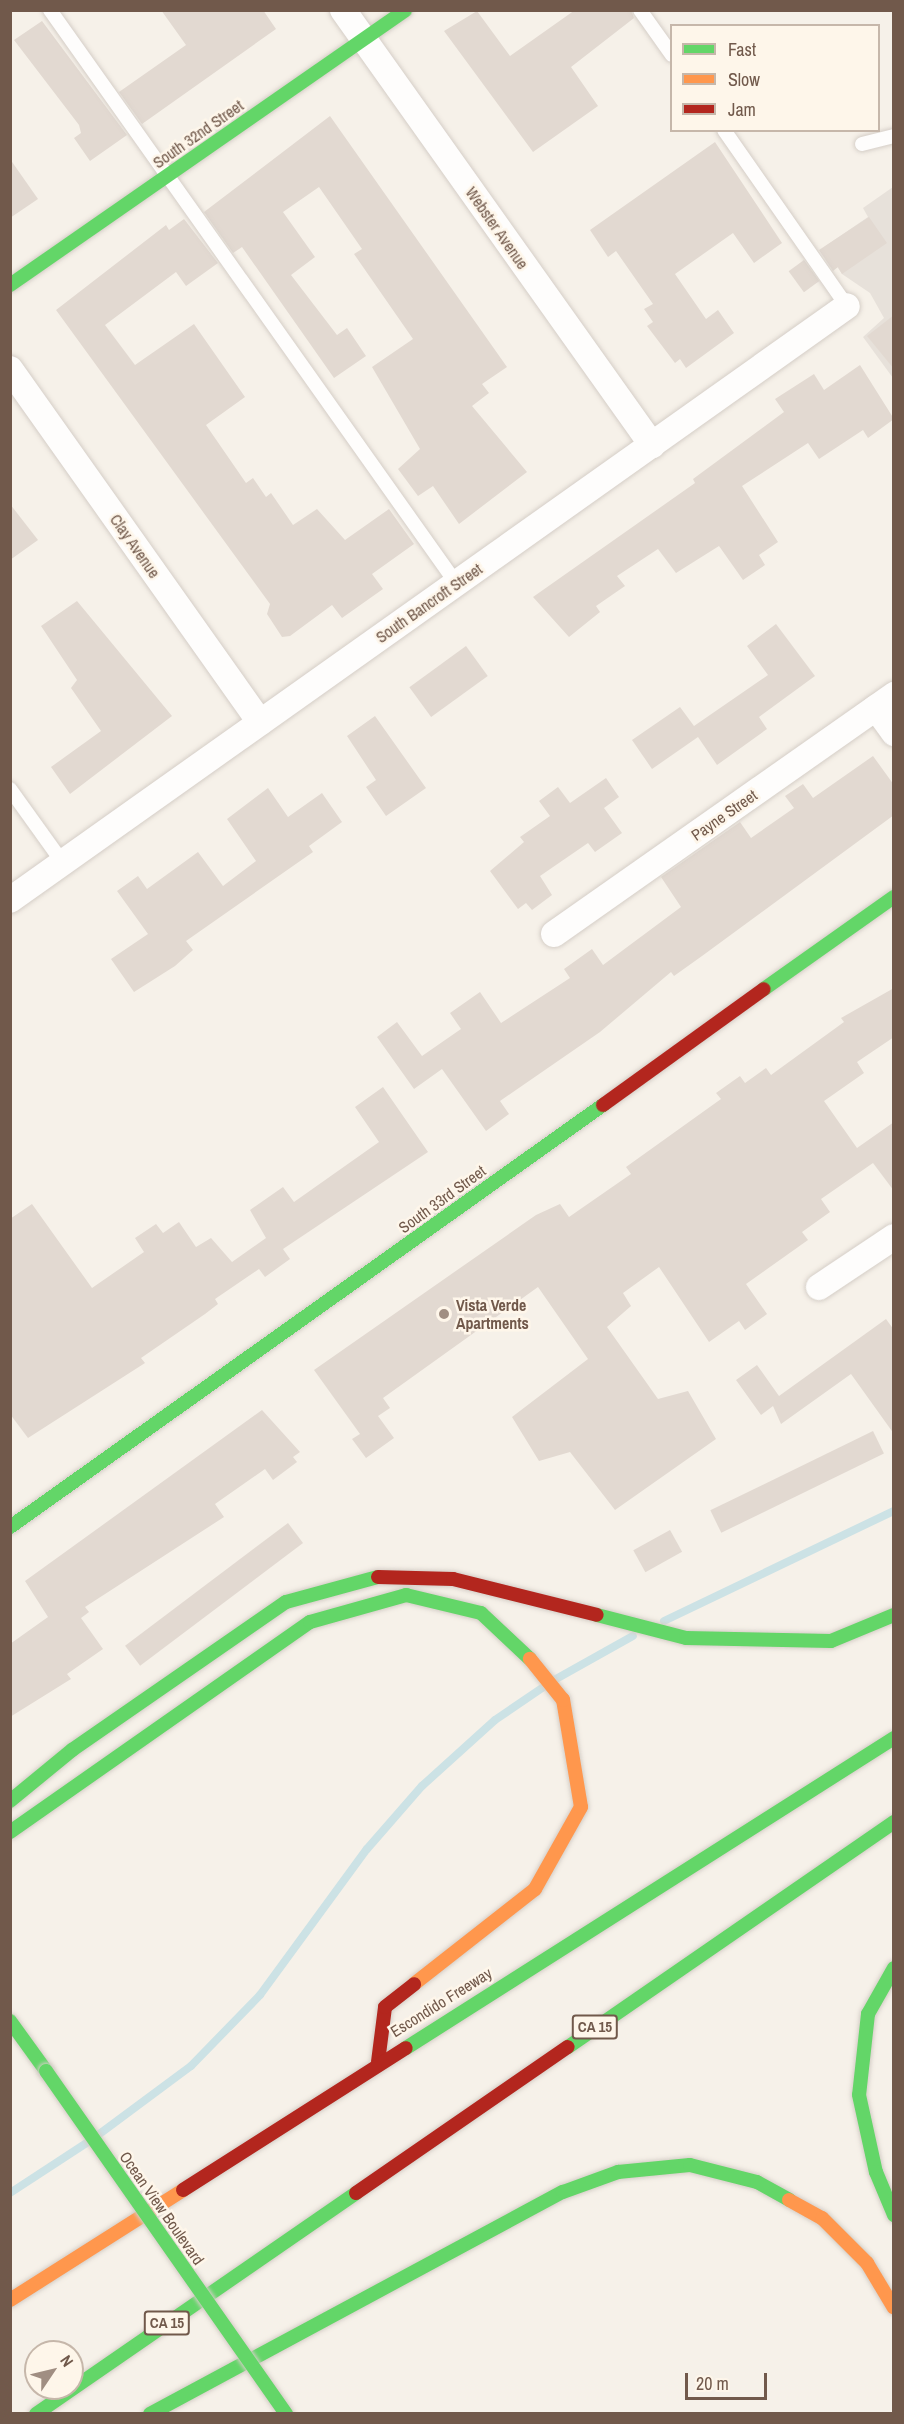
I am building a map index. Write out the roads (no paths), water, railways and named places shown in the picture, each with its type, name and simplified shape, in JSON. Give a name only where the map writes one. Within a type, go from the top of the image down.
[{"type":"main road","name":"South 32nd Street","points":[[10,285],[405,10]]},
{"type":"main road","name":"South 33rd Street","points":[[10,1527],[894,897]]},
{"type":"main road","points":[[10,1801],[72,1750],[286,1602],[387,1575],[453,1579],[559,1610],[686,1638],[831,1641],[894,1615]]},
{"type":"main road","points":[[10,1832],[310,1622],[406,1595],[481,1613],[513,1640],[563,1700],[581,1807],[535,1889],[385,2007],[378,2062]]},
{"type":"main road","name":"Escondido Freeway","points":[[10,2300],[378,2062],[894,1738]]},
{"type":"main road","name":"CA 15","points":[[36,2414],[894,1822]]},
{"type":"main road","points":[[894,1968],[868,2014],[859,2095],[876,2172],[894,2215]]},
{"type":"main road","name":"Ocean View Boulevard","points":[[10,2021],[286,2414]]},
{"type":"main road","points":[[150,2414],[563,2192],[618,2172],[690,2165],[757,2182],[822,2218],[867,2263],[894,2308]]},
{"type":"street","name":"Webster Avenue","points":[[343,10],[652,444]]},
{"type":"street","name":"South Bancroft Street","points":[[10,900],[848,306]]},
{"type":"street","name":"Clay Avenue","points":[[10,369],[260,722]]},
{"type":"street","points":[[885,702],[894,733]]},
{"type":"street","name":"Payne Street","points":[[554,934],[885,702]]},
{"type":"street","points":[[819,1287],[894,1237]]},
{"type":"lane","points":[[50,10],[456,583]]},
{"type":"lane","points":[[640,10],[670,52]]},
{"type":"lane","points":[[725,132],[848,306]]},
{"type":"lane","points":[[862,144],[894,136]]},
{"type":"lane","points":[[10,789],[63,863]]},
{"type":"waterway","points":[[664,1621],[894,1511]]},
{"type":"waterway","points":[[556,1679],[633,1636]]},
{"type":"waterway","points":[[98,2135],[191,2066],[260,1995],[367,1849],[422,1786],[495,1720],[545,1686]]},
{"type":"waterway","points":[[10,2193],[88,2142]]},
{"type":"place","name":"Vista Verde Apartments","points":[[444,1314]]}]
